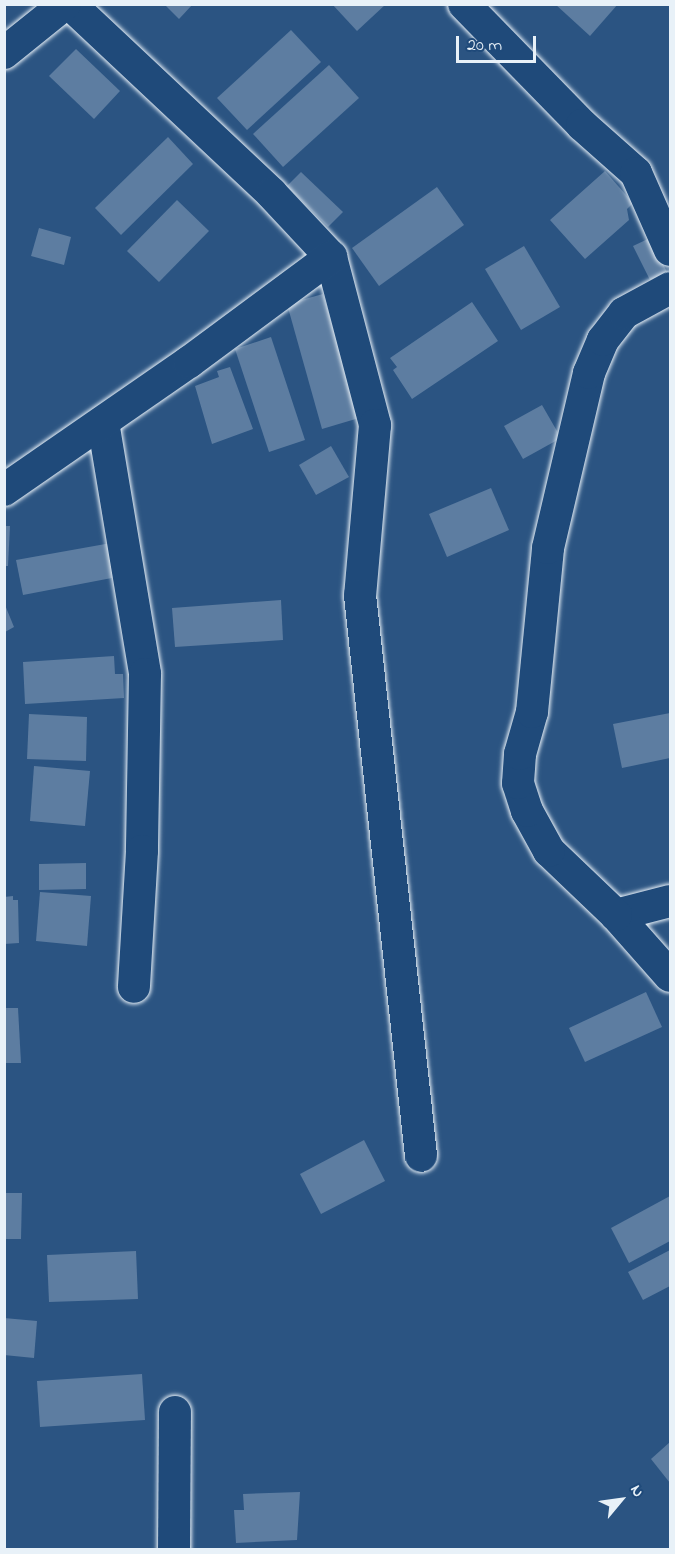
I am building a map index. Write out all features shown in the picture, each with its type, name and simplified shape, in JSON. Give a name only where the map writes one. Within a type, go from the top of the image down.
[{"type":"street","points":[[4,54],[65,4]]},
{"type":"street","points":[[70,4],[272,194],[331,257],[375,425],[360,595],[421,1156]]},
{"type":"street","points":[[464,4],[582,125],[636,173],[670,250]]},
{"type":"street","points":[[4,490],[103,422],[331,257]]},
{"type":"street","points":[[670,288],[624,313],[603,340],[589,374],[548,548],[531,712],[520,754],[518,783],[527,811],[549,851],[616,915],[670,976]]},
{"type":"street","points":[[103,422],[145,674],[142,851],[134,987]]},
{"type":"street","points":[[616,915],[670,901]]},
{"type":"street","points":[[174,1550],[175,1412]]},
{"type":"building","points":[[164,4],[193,4],[179,19]]},
{"type":"building","points":[[332,4],[386,4],[357,31]]},
{"type":"building","points":[[555,4],[618,4],[590,36]]},
{"type":"building","points":[[291,30],[321,62],[247,130],[217,98]]},
{"type":"building","points":[[76,49],[120,91],[94,119],[49,76]]},
{"type":"building","points":[[329,65],[359,98],[283,167],[253,134]]},
{"type":"building","points":[[168,137],[193,164],[121,235],[95,208]]},
{"type":"building","points":[[605,171],[633,203],[627,209],[629,220],[585,259],[550,220]]},
{"type":"building","points":[[301,172],[343,212],[328,227],[287,186]]},
{"type":"building","points":[[437,187],[464,225],[379,286],[352,248]]},
{"type":"building","points":[[177,200],[209,231],[159,282],[127,251]]},
{"type":"building","points":[[39,228],[71,237],[64,265],[31,256]]},
{"type":"building","points":[[650,238],[667,272],[650,280],[633,246]]},
{"type":"building","points":[[524,246],[560,307],[521,330],[485,269]]},
{"type":"building","points":[[323,294],[359,418],[322,429],[287,304]]},
{"type":"building","points":[[472,302],[498,341],[412,399],[393,370],[397,367],[390,358]]},
{"type":"building","points":[[271,337],[305,440],[269,452],[235,349]]},
{"type":"building","points":[[230,367],[253,429],[212,444],[195,386],[219,377],[217,371]]},
{"type":"building","points":[[542,405],[561,438],[523,459],[504,426]]},
{"type":"building","points":[[331,446],[349,477],[316,495],[299,465]]},
{"type":"building","points":[[491,488],[509,530],[447,557],[429,514]]},
{"type":"building","points":[[4,526],[10,526],[8,566],[4,566]]},
{"type":"building","points":[[111,543],[117,577],[23,595],[16,560]]},
{"type":"building","points":[[281,600],[283,640],[175,647],[172,608]]},
{"type":"building","points":[[5,605],[14,627],[5,632]]},
{"type":"building","points":[[114,656],[115,674],[123,674],[124,698],[25,704],[23,662]]},
{"type":"building","points":[[670,713],[670,758],[622,768],[613,724]]},
{"type":"building","points":[[29,714],[87,717],[86,761],[27,759]]},
{"type":"building","points":[[34,766],[90,771],[85,826],[30,821]]},
{"type":"building","points":[[86,863],[86,889],[39,890],[39,864]]},
{"type":"building","points":[[40,892],[91,896],[87,946],[36,941]]},
{"type":"building","points":[[13,896],[13,900],[18,900],[19,943],[4,944],[4,897]]},
{"type":"building","points":[[646,992],[662,1027],[585,1062],[569,1028]]},
{"type":"building","points":[[4,1008],[18,1008],[21,1063],[4,1063]]},
{"type":"building","points":[[364,1140],[385,1181],[321,1214],[300,1174]]},
{"type":"building","points":[[4,1193],[22,1193],[21,1239],[4,1239]]},
{"type":"building","points":[[670,1196],[670,1241],[629,1263],[611,1228]]},
{"type":"building","points":[[670,1250],[670,1286],[643,1300],[628,1272]]},
{"type":"building","points":[[136,1251],[138,1299],[49,1302],[47,1255]]},
{"type":"building","points":[[4,1318],[37,1321],[34,1358],[4,1355]]},
{"type":"building","points":[[142,1374],[145,1420],[40,1427],[37,1381]]},
{"type":"building","points":[[670,1442],[670,1483],[651,1459]]},
{"type":"building","points":[[300,1492],[297,1540],[236,1543],[234,1510],[244,1510],[243,1494]]}]
